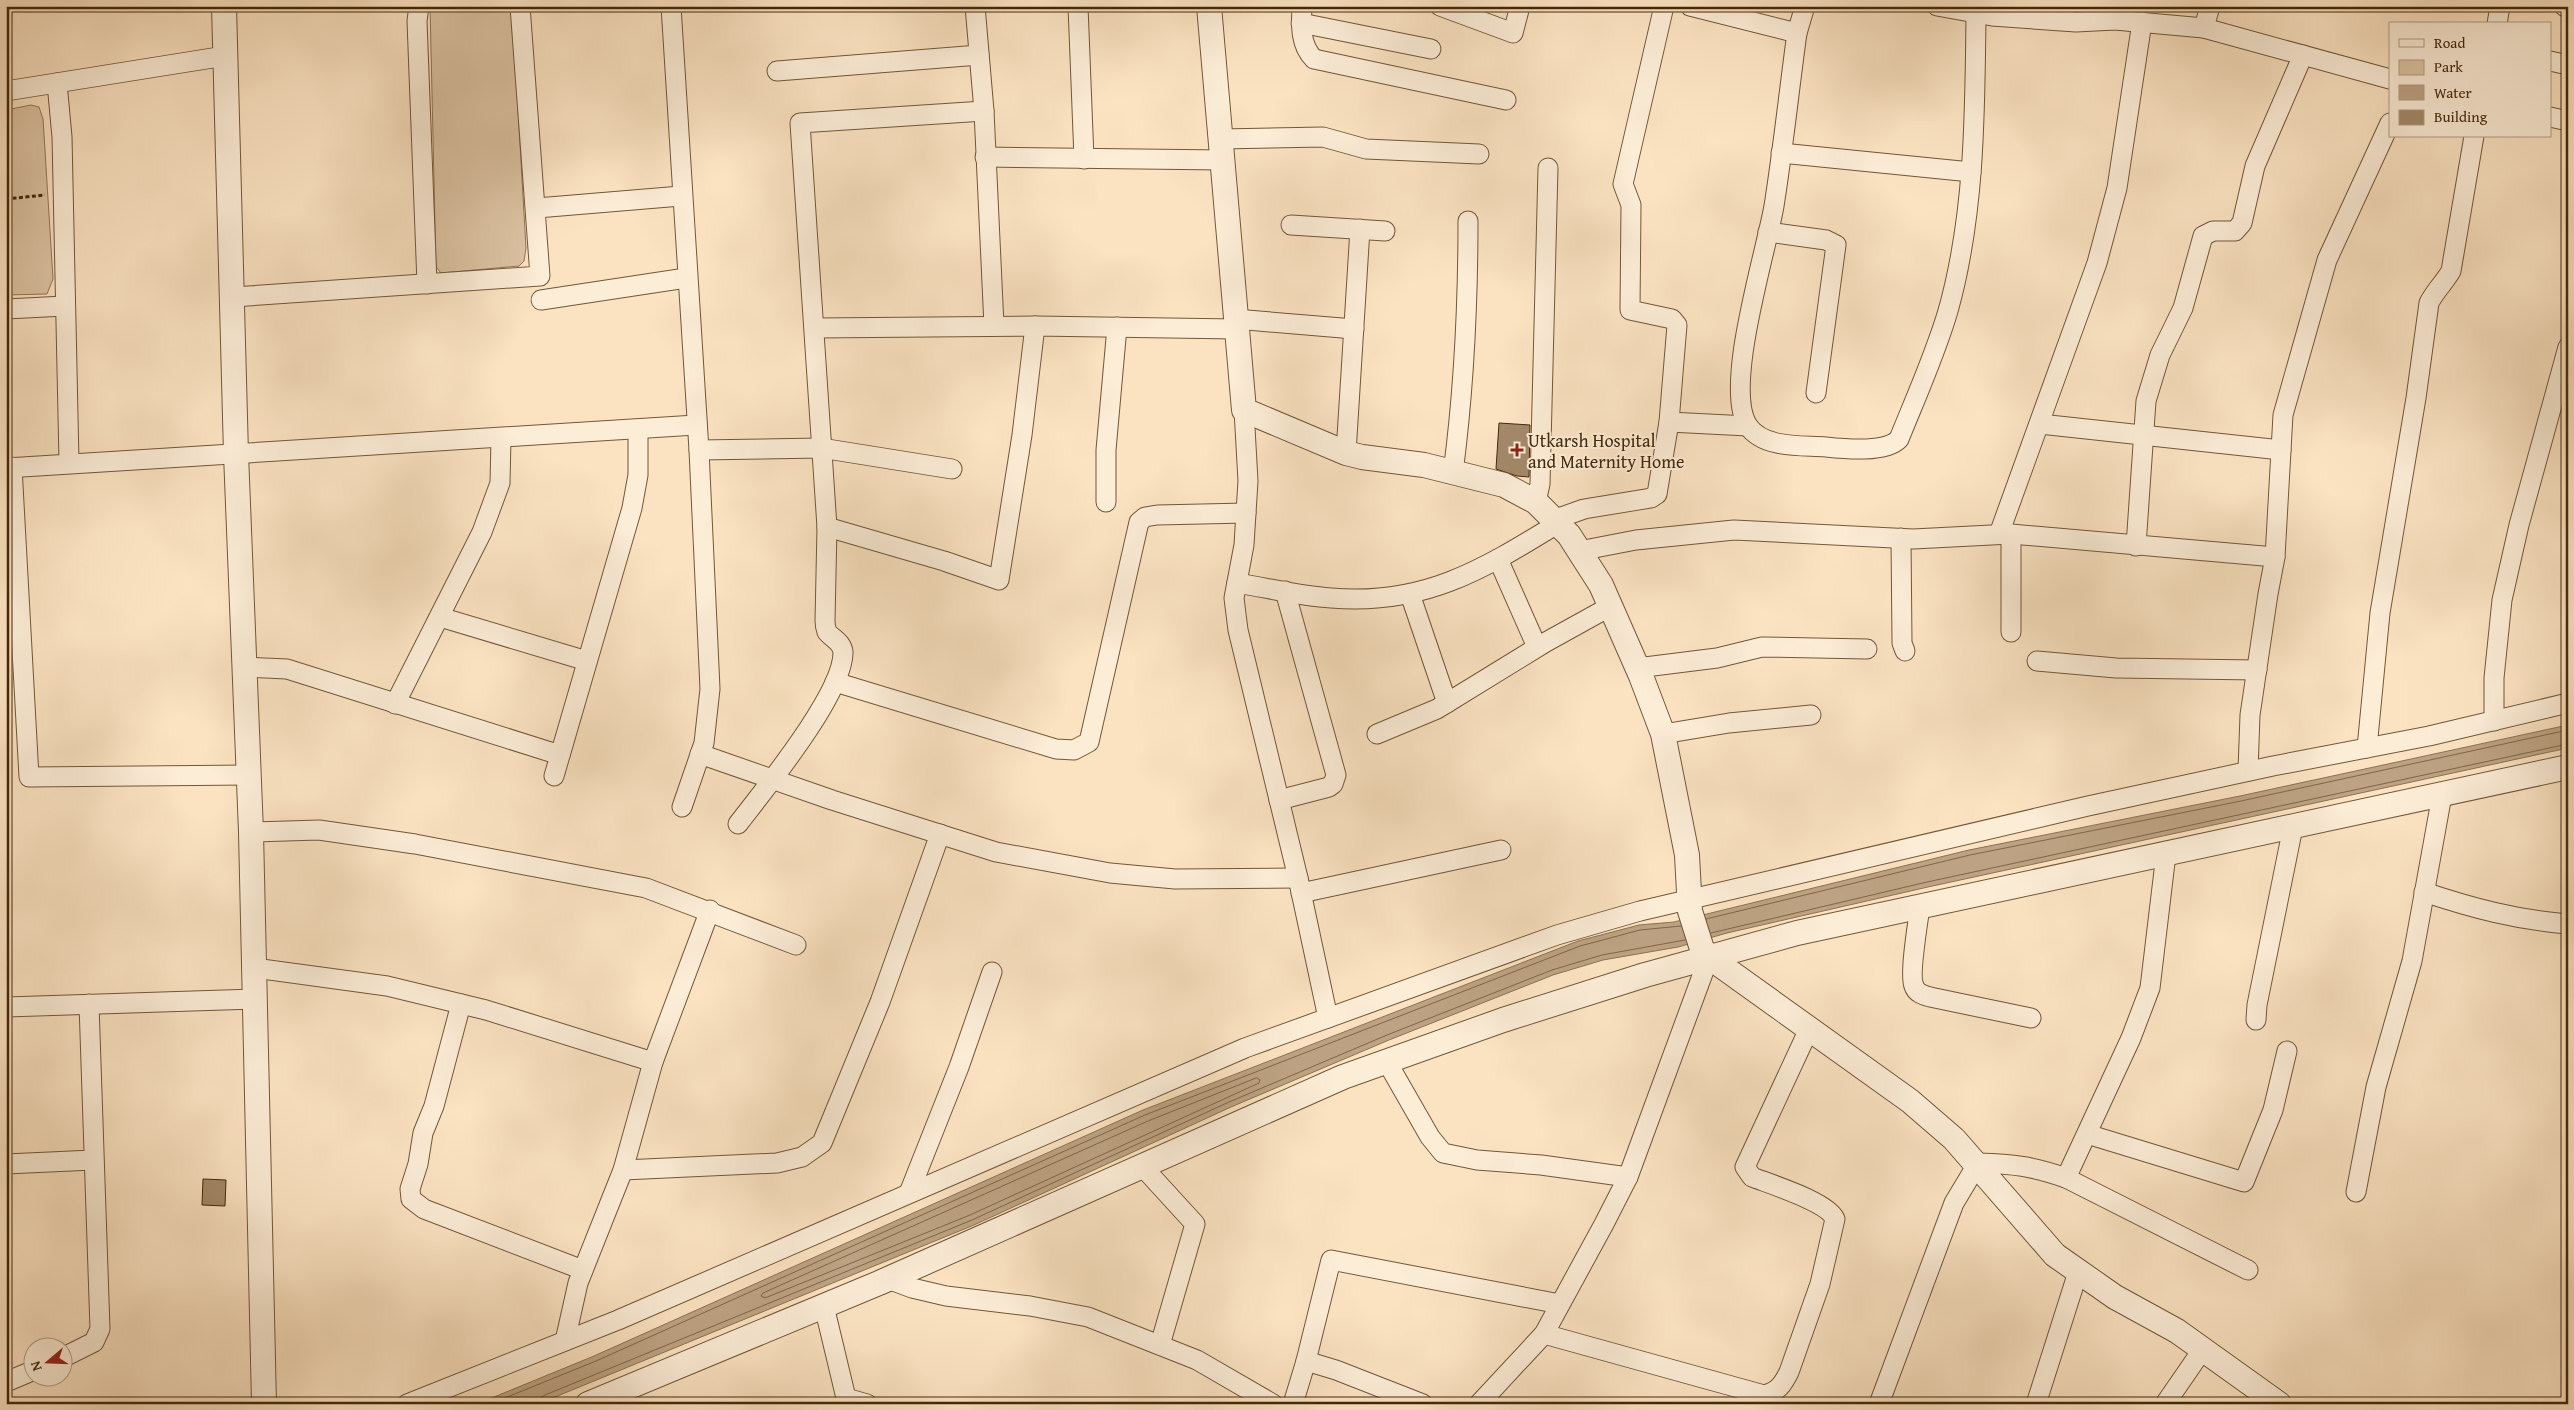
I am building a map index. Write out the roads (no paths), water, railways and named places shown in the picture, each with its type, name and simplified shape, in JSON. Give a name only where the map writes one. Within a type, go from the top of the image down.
[{"type":"street","points":[[224,6],[236,454],[251,832],[264,1404]]},
{"type":"street","points":[[419,6],[418,31],[426,284]]},
{"type":"street","points":[[233,297],[540,276],[537,208],[520,6]]},
{"type":"street","points":[[671,6],[686,278],[699,450],[710,689],[704,743],[682,807]]},
{"type":"street","points":[[975,6],[984,111],[994,326]]},
{"type":"street","points":[[1078,6],[1084,159]]},
{"type":"street","points":[[1209,6],[1244,410],[1248,481],[1244,545],[1234,598],[1238,630],[1300,885],[1328,1018]]},
{"type":"street","points":[[1440,6],[1513,33],[1520,6]]},
{"type":"street","points":[[1237,583],[1331,598],[1371,599],[1410,594],[1441,586],[1469,575],[1498,559],[1555,522],[1584,509],[1651,498],[1656,494],[1669,422],[1677,325],[1672,319],[1630,310],[1631,205],[1623,184],[1664,6]]},
{"type":"street","points":[[1690,6],[1797,33]]},
{"type":"street","points":[[1805,6],[1797,33],[1768,232],[1743,352],[1741,388],[1748,426],[1760,438],[1778,444],[1846,449],[1894,445],[1899,439],[1948,310],[1961,251],[1974,116],[1966,10]]},
{"type":"street","points":[[1937,6],[1966,10],[2031,13],[2076,22],[2115,20],[2204,28],[2389,79]]},
{"type":"street","points":[[2204,28],[2210,6]]},
{"type":"street","points":[[2497,22],[2500,6]]},
{"type":"street","points":[[2564,6],[2568,8]]},
{"type":"street","points":[[1431,49],[1302,15],[1305,46],[1314,59],[1506,100]]},
{"type":"street","points":[[2011,632],[2005,534],[2040,424],[2097,263],[2117,188],[2142,22]]},
{"type":"street","points":[[777,71],[979,55]]},
{"type":"street","points":[[2136,546],[2142,436],[2152,377],[2183,308],[2203,236],[2213,231],[2235,231],[2242,223],[2256,166],[2304,55]]},
{"type":"street","points":[[6,92],[226,56]]},
{"type":"street","points":[[2552,61],[2568,65]]},
{"type":"street","points":[[57,83],[63,193],[69,462]]},
{"type":"street","points":[[738,824],[808,731],[835,682],[842,662],[843,649],[827,631],[824,620],[827,527],[800,123],[984,111]]},
{"type":"street","points":[[2552,118],[2568,121]]},
{"type":"street","points":[[2248,771],[2250,715],[2275,557],[2283,415],[2313,312],[2318,282],[2351,205],[2389,125]]},
{"type":"street","points":[[985,157],[1084,159],[1221,150],[1323,137],[1366,149],[1479,154]]},
{"type":"street","points":[[2367,748],[2380,613],[2416,398],[2429,303],[2434,292],[2444,283],[2451,271],[2474,138]]},
{"type":"street","points":[[1781,153],[1970,172]]},
{"type":"street","points":[[1536,502],[1540,484],[1548,168]]},
{"type":"street","points":[[537,208],[681,196]]},
{"type":"street","points":[[1453,472],[1460,417],[1468,309],[1468,221]]},
{"type":"street","points":[[1291,225],[1385,231]]},
{"type":"street","points":[[1346,453],[1360,229]]},
{"type":"street","points":[[1768,232],[1826,240],[1836,245],[1837,251],[1828,290],[1816,393]]},
{"type":"street","points":[[541,300],[686,278]]},
{"type":"street","points":[[6,309],[65,306]]},
{"type":"street","points":[[815,328],[1117,327],[1236,324],[1354,329]]},
{"type":"street","points":[[827,527],[944,561],[999,580],[1022,435],[1035,326]]},
{"type":"street","points":[[1106,502],[1108,427],[1117,327]]},
{"type":"street","points":[[2494,721],[2494,678],[2502,600],[2519,525],[2568,346]]},
{"type":"street","points":[[1244,410],[1346,453],[1453,472],[1504,485],[1536,502],[1569,534],[1601,585],[1638,668],[1663,734],[1687,855],[1689,905],[1706,953],[1910,1101],[1954,1139],[1978,1163],[2055,1255],[2115,1297],[2177,1330],[2279,1404]]},
{"type":"street","points":[[1669,422],[1748,426]]},
{"type":"street","points":[[2040,424],[2281,450]]},
{"type":"street","points":[[249,775],[30,777],[9,468],[69,462],[236,454],[696,426]]},
{"type":"street","points":[[554,776],[632,508],[638,474],[638,429]]},
{"type":"street","points":[[395,704],[482,532],[500,483],[501,438]]},
{"type":"street","points":[[699,450],[821,448],[952,469]]},
{"type":"street","points":[[835,682],[1056,749],[1080,748],[1089,742],[1139,522],[1145,516],[1246,513]]},
{"type":"street","points":[[1579,551],[1636,540],[1734,530],[1901,538],[2005,534],[2136,546],[2188,548],[2275,557]]},
{"type":"street","points":[[1901,538],[1902,643],[1904,650]]},
{"type":"street","points":[[1498,559],[1537,648]]},
{"type":"street","points":[[1280,800],[1329,787],[1333,784],[1336,775],[1285,591]]},
{"type":"street","points":[[1410,594],[1447,703]]},
{"type":"street","points":[[1377,734],[1403,725],[1447,703],[1610,606]]},
{"type":"street","points":[[440,617],[588,661]]},
{"type":"street","points":[[1638,668],[1717,658],[1762,647],[1867,649]]},
{"type":"street","points":[[2037,661],[2116,668],[2256,670]]},
{"type":"street","points":[[244,667],[287,669],[560,755]]},
{"type":"street","points":[[408,1404],[565,1341],[782,1250],[1245,1048],[1557,935],[1689,905],[2088,806],[2494,721],[2568,703]]},
{"type":"street","points":[[1663,734],[1729,723],[1811,715]]},
{"type":"street","points":[[700,754],[996,852],[1110,873],[1300,885],[1501,850]]},
{"type":"street","points":[[588,1404],[888,1279],[1343,1077],[1503,1020],[1645,975],[1706,953],[2568,767]]},
{"type":"street","points":[[2356,1192],[2376,1087],[2412,960],[2442,795]]},
{"type":"street","points":[[2256,1020],[2258,998],[2293,827]]},
{"type":"street","points":[[251,832],[318,830],[415,844],[646,888],[710,910],[796,945]]},
{"type":"street","points":[[623,1170],[777,1163],[802,1157],[822,1143],[880,1002],[940,834]]},
{"type":"street","points":[[2066,1178],[2131,1038],[2150,988],[2166,854]]},
{"type":"street","points":[[2424,892],[2487,912],[2529,920],[2568,924]]},
{"type":"street","points":[[1920,907],[1912,976],[1914,987],[1917,991],[1930,996],[2031,1018]]},
{"type":"street","points":[[565,1341],[583,1270],[623,1170],[653,1062],[710,910]]},
{"type":"street","points":[[1479,1404],[1544,1334],[1628,1177],[1706,953]]},
{"type":"street","points":[[254,968],[387,986],[461,1004],[653,1062]]},
{"type":"street","points":[[910,1193],[960,1067],[992,972]]},
{"type":"street","points":[[6,1007],[255,999]]},
{"type":"street","points":[[72,1353],[94,1342],[100,1328],[89,1004]]},
{"type":"street","points":[[461,1004],[434,1106],[423,1133],[418,1164],[410,1190],[411,1199],[424,1209],[583,1270]]},
{"type":"street","points":[[1544,1334],[1764,1395],[1773,1393],[1782,1386],[1789,1372],[1820,1284],[1835,1219],[1833,1214],[1821,1206],[1752,1177],[1744,1167],[1809,1029]]},
{"type":"street","points":[[2086,1134],[2244,1182],[2273,1110],[2287,1051]]},
{"type":"street","points":[[1387,1062],[1430,1137],[1444,1153],[1477,1160],[1628,1177]]},
{"type":"street","points":[[6,1164],[93,1160]]},
{"type":"street","points":[[1978,1163],[2017,1164],[2036,1167],[2066,1178],[2248,1270]]},
{"type":"street","points":[[1879,1404],[1954,1203],[1978,1163]]},
{"type":"street","points":[[1142,1166],[1195,1224],[1160,1345]]},
{"type":"street","points":[[1293,1404],[1306,1361],[1331,1260],[1560,1304]]},
{"type":"street","points":[[2036,1404],[2078,1272]]},
{"type":"street","points":[[888,1279],[912,1288],[946,1296],[1030,1306],[1088,1317],[1197,1360],[1272,1404]]},
{"type":"street","points":[[824,1306],[846,1398],[867,1404]]},
{"type":"street","points":[[2165,1404],[2203,1349]]},
{"type":"street","points":[[1306,1361],[1336,1370],[1423,1404]]},
{"type":"street","points":[[6,1382],[22,1375]]},
{"type":"water","points":[[2568,725],[2568,748],[1928,887],[1727,933],[1678,947],[1603,960],[1553,975],[1389,1040],[1231,1107],[974,1225],[538,1404],[477,1404],[594,1356],[1143,1110],[1578,941],[1639,925],[1674,922],[1969,850],[2240,796]]},
{"type":"place","name":"Utkarsh Hospital and Maternity Home","points":[[1517,450]]}]
